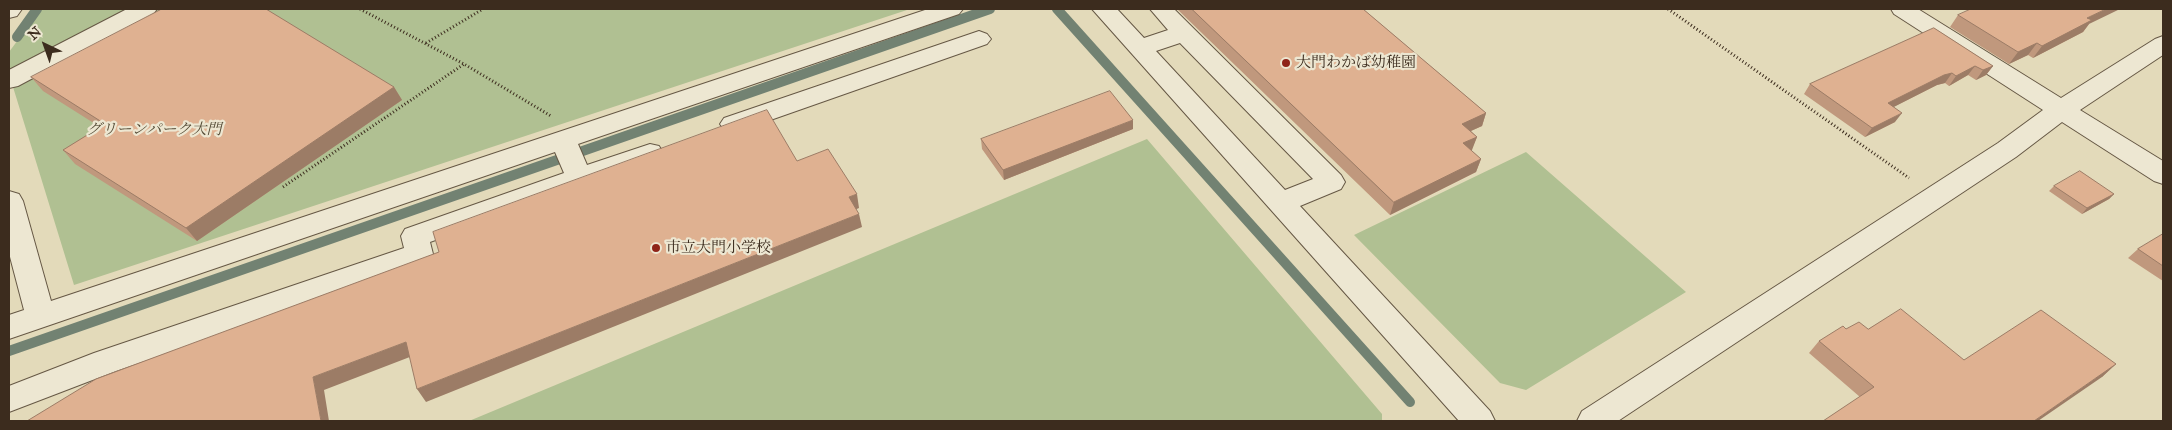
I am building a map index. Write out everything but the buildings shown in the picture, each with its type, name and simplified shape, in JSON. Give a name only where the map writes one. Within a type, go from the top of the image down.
[{"type":"street","points":[[9,80],[145,9]]},
{"type":"street","points":[[9,327],[951,9]]},
{"type":"street","points":[[1104,9],[1479,421]]},
{"type":"street","points":[[1161,9],[1332,182],[1281,203]]},
{"type":"street","points":[[1902,9],[2163,174]]},
{"type":"street","points":[[1140,48],[1184,33]]},
{"type":"street","points":[[709,132],[979,39]]},
{"type":"street","points":[[1593,421],[2007,150],[2061,110],[2163,44]]},
{"type":"street","points":[[563,139],[579,178]]},
{"type":"street","points":[[9,399],[105,362],[419,254],[415,236],[672,145]]},
{"type":"street","points":[[9,201],[40,316]]},
{"type":"path","points":[[360,9],[464,64],[550,115],[563,139]]},
{"type":"path","points":[[426,43],[483,9]]},
{"type":"path","points":[[1668,9],[1935,196]]},
{"type":"path","points":[[282,187],[464,64]]},
{"type":"green space","name":"グリーンパーク大門","points":[[41,9],[910,9],[74,285],[9,74],[9,52]]},
{"type":"green space","points":[[1147,139],[1382,414],[1382,421],[469,421]]},
{"type":"green space","points":[[1526,152],[1686,292],[1526,390],[1500,383],[1354,235]]},
{"type":"waterway","points":[[17,37],[37,9]]},
{"type":"waterway","points":[[9,351],[990,9]]},
{"type":"waterway","points":[[1057,9],[1410,402]]},
{"type":"place","name":"大門わかば幼稚園","points":[[1286,63]]},
{"type":"place","name":"市立大門小学校","points":[[656,248]]}]
